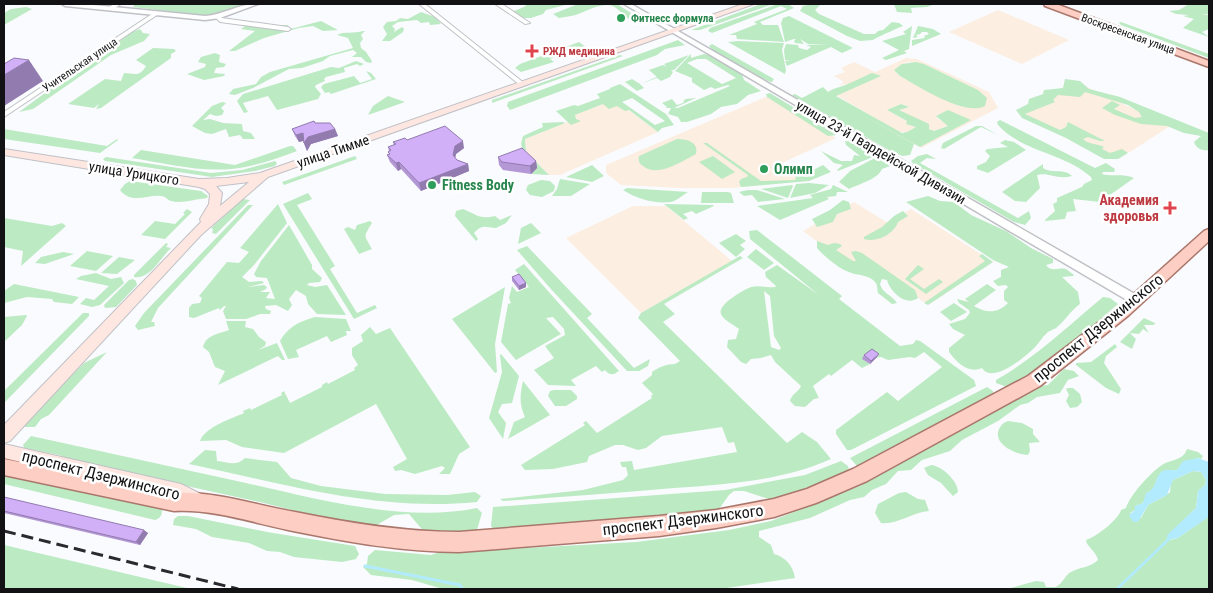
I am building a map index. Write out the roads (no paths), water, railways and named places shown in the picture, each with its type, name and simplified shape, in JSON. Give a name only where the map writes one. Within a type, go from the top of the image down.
[{"type":"main road","name":"улица Тимме","points":[[4,436],[197,232],[264,175],[750,4]]},
{"type":"main road","name":"Воскресенская улица","points":[[1048,4],[1209,64]]},
{"type":"main road","name":"улица Урицкого","points":[[4,152],[199,183],[227,182],[264,175]]},
{"type":"main road","points":[[197,232],[212,210],[216,198],[214,189],[199,183]]},
{"type":"main road","name":"проспект Дзержинского","points":[[4,467],[174,502],[197,502],[370,535],[427,542],[484,541],[659,526],[755,512],[809,497],[860,475],[1005,398],[1049,371],[1136,300],[1209,234]]},
{"type":"main road","name":"проспект Дзержинского","points":[[4,451],[181,492],[197,502]]},
{"type":"street","points":[[65,4],[195,18],[218,17],[255,4]]},
{"type":"street","points":[[110,9],[118,4]]},
{"type":"street","points":[[422,4],[522,84]]},
{"type":"street","points":[[498,4],[526,24]]},
{"type":"street","name":"улица 23-й Гвардейской Дивизии","points":[[627,4],[1136,300]]},
{"type":"street","name":"Учительская улица","points":[[4,115],[156,14]]},
{"type":"street","points":[[218,17],[220,20],[288,29]]},
{"type":"water","points":[[1198,458],[1209,462],[1209,516],[1207,518],[1178,538],[1167,540],[1167,535],[1196,508],[1198,491],[1205,485],[1206,480],[1201,472],[1193,471],[1173,480],[1167,495],[1148,505],[1138,522],[1133,522],[1129,515],[1135,510],[1135,506],[1143,503],[1146,493],[1152,489],[1159,474],[1166,470],[1177,470],[1183,461]]},
{"type":"waterway","points":[[1117,589],[1170,538]]},
{"type":"waterway","points":[[365,566],[460,585],[462,589]]},
{"type":"railway","points":[[4,531],[238,589]]},
{"type":"place","name":"Фитнесс формула","points":[[621,18]]},
{"type":"place","name":"РЖД медицина","points":[[532,51]]},
{"type":"place","name":"Олимп","points":[[764,169]]},
{"type":"place","name":"Fitness Body","points":[[432,185]]},
{"type":"place","name":"Академия здоровья","points":[[1170,208]]}]
